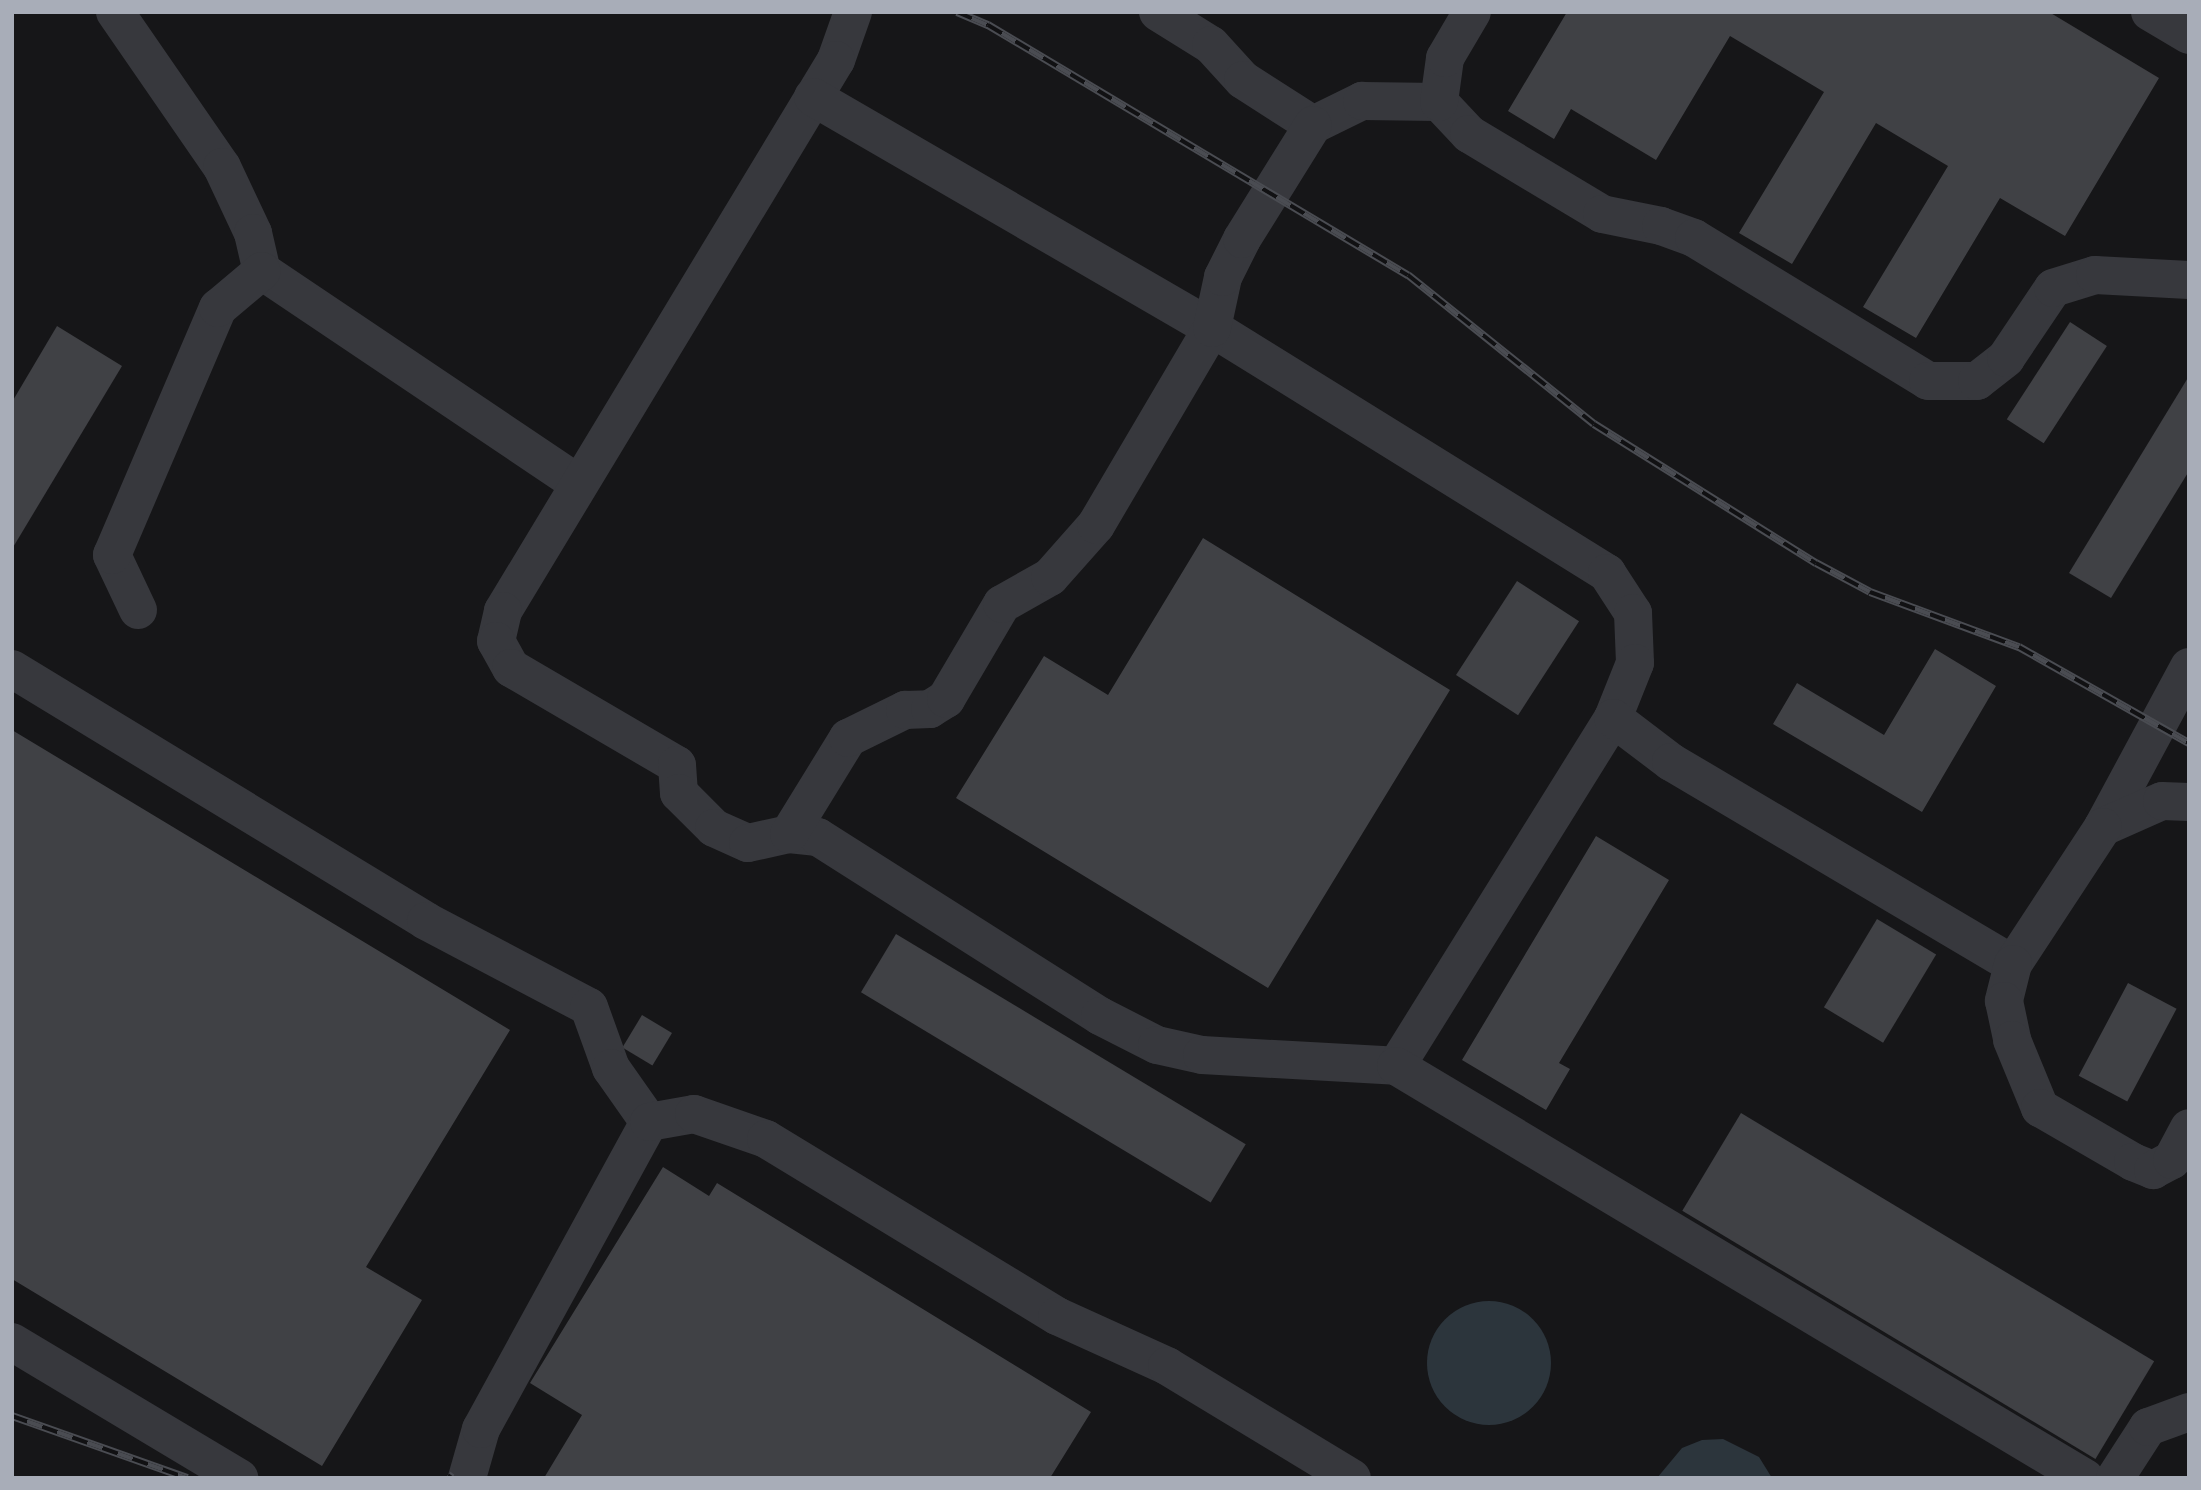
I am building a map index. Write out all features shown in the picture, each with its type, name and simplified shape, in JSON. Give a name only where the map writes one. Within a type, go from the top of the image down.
[{"type":"lane","points":[[115,12],[222,167],[253,233],[262,271],[578,483]]},
{"type":"lane","points":[[853,12],[836,60],[503,611],[496,641],[511,668],[677,765],[679,793],[714,828],[748,843],[789,834],[818,836],[1100,1016],[1157,1045],[1202,1055],[1396,1066],[2085,1478]]},
{"type":"lane","points":[[1158,12],[1211,45],[1243,80],[1313,125]]},
{"type":"lane","points":[[1439,102],[1445,58],[1472,12]]},
{"type":"lane","points":[[2150,12],[2189,35]]},
{"type":"lane","points":[[813,97],[1212,328],[1607,572],[1633,614],[1635,663],[1613,718],[1396,1066]]},
{"type":"lane","points":[[789,834],[848,738],[905,710],[930,709],[946,699],[1002,604],[1050,577],[1096,526],[1212,328],[1223,277],[1242,239],[1313,125],[1362,101],[1439,102],[1469,134],[1602,214],[1661,226],[1694,238],[1928,381],[1977,381],[2006,358],[2053,288],[2095,275],[2189,280]]},
{"type":"lane","points":[[138,610],[112,555],[218,308],[262,271]]},
{"type":"lane","points":[[2189,667],[2103,827],[2013,964],[2004,1001],[2012,1040],[2040,1108],[2153,1170],[2172,1160],[2189,1128]]},
{"type":"lane","points":[[12,669],[426,921],[589,1007],[611,1068],[649,1122]]},
{"type":"lane","points":[[1613,718],[1671,762],[2013,964]]},
{"type":"lane","points":[[2103,827],[2162,801],[2189,802]]},
{"type":"lane","points":[[649,1122],[694,1114],[766,1139],[1057,1316],[1167,1366],[1352,1478]]},
{"type":"lane","points":[[467,1478],[481,1429],[649,1122]]},
{"type":"lane","points":[[12,1342],[239,1478]]},
{"type":"lane","points":[[2115,1478],[2148,1427],[2189,1412]]},
{"type":"shaded area","points":[[1489,1301],[1513,1306],[1533,1319],[1546,1339],[1551,1363],[1546,1387],[1533,1407],[1513,1420],[1489,1425],[1465,1420],[1445,1407],[1432,1387],[1427,1363],[1432,1339],[1445,1319],[1465,1306]]},
{"type":"shaded area","points":[[1723,1439],[1759,1457],[1772,1478],[1657,1478],[1682,1448],[1702,1440]]},
{"type":"building","points":[[1567,12],[2049,12],[2159,78],[2065,236],[2000,198],[1916,338],[1863,307],[1948,166],[1876,123],[1792,264],[1739,233],[1824,92],[1730,36],[1656,160],[1571,109],[1554,139],[1508,111]]},
{"type":"building","points":[[2070,322],[2107,346],[2044,443],[2007,419]]},
{"type":"building","points":[[57,326],[122,366],[12,549],[12,402]]},
{"type":"building","points":[[2189,376],[2189,471],[2111,598],[2069,573]]},
{"type":"building","points":[[1203,538],[1450,690],[1268,988],[956,798],[1044,656],[1108,695]]},
{"type":"building","points":[[1517,581],[1579,621],[1518,715],[1456,675]]},
{"type":"building","points":[[1935,649],[1996,686],[1922,812],[1773,724],[1797,683],[1884,735]]},
{"type":"building","points":[[12,730],[510,1030],[366,1267],[422,1300],[322,1466],[12,1279]]},
{"type":"building","points":[[1596,836],[1669,880],[1559,1063],[1570,1069],[1546,1110],[1462,1060]]},
{"type":"building","points":[[1877,919],[1936,955],[1883,1043],[1824,1007]]},
{"type":"building","points":[[896,934],[1246,1144],[1211,1202],[861,992]]},
{"type":"building","points":[[2128,983],[2177,1009],[2127,1102],[2079,1076]]},
{"type":"building","points":[[642,1015],[672,1033],[652,1066],[622,1048]]},
{"type":"building","points":[[1741,1113],[2154,1361],[2095,1459],[1682,1211]]},
{"type":"building","points":[[663,1167],[709,1196],[717,1183],[1091,1412],[1050,1478],[544,1478],[582,1415],[530,1383]]},
{"type":"railway","points":[[957,12],[988,25],[1408,275],[1594,424],[1816,563],[1870,592],[2019,647],[2189,743]]},
{"type":"railway","points":[[12,1416],[187,1478]]},
{"type":"railway","points":[[448,1475],[452,1478]]}]
